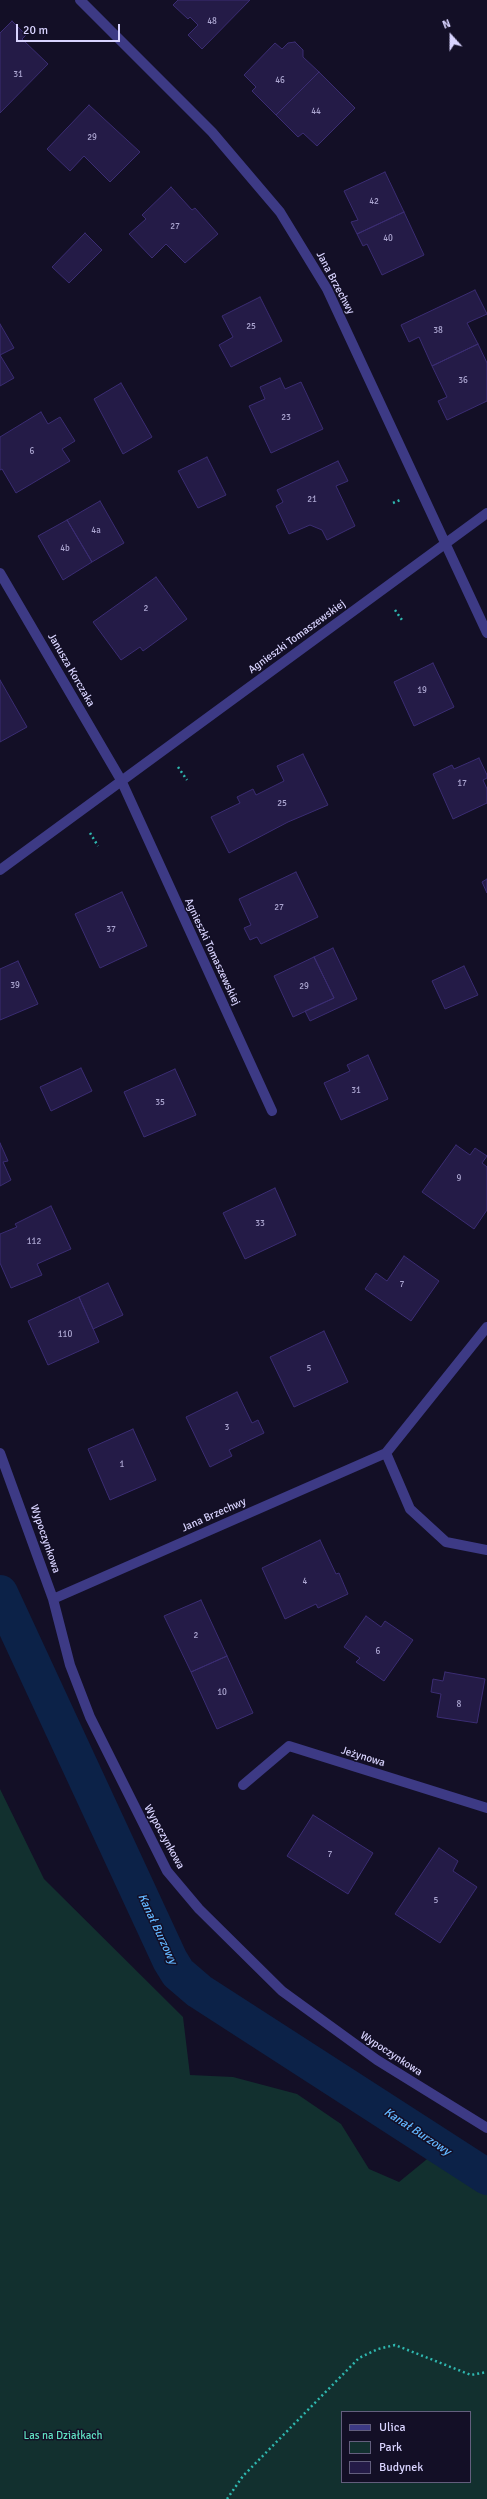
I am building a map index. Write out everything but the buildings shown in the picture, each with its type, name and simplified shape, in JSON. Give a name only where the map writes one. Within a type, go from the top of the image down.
[{"type":"street","name":"Jana Brzechwy","points":[[80,0],[212,132],[280,212],[326,289],[487,633]]},
{"type":"street","name":"Agnieszki Tomaszewskiej","points":[[0,870],[487,513]]},
{"type":"street","name":"Janusza Korczaka","points":[[0,572],[121,780]]},
{"type":"street","name":"Agnieszki Tomaszewskiej","points":[[121,780],[272,1111]]},
{"type":"street","name":"Jana Brzechwy","points":[[53,1599],[386,1453],[487,1327]]},
{"type":"street","name":"Wypoczynkowa","points":[[0,1453],[53,1599],[70,1665],[90,1717],[167,1871],[199,1909],[282,1991],[376,2060],[487,2128]]},
{"type":"street","points":[[386,1453],[410,1509],[446,1542],[487,1550]]},
{"type":"street","name":"Jeżynowa","points":[[243,1785],[289,1746],[487,1808]]},
{"type":"path","points":[[227,2499],[243,2476],[316,2399],[349,2367],[365,2355],[395,2345],[471,2375],[487,2372]]},
{"type":"green space","name":"Las na Działkach","points":[[0,1789],[44,1879],[183,2017],[190,2075],[233,2077],[297,2094],[341,2124],[369,2169],[399,2182],[432,2155],[487,2190],[487,2499],[0,2499]]},
{"type":"waterway","name":"Kanał Burzowy","points":[[0,1593],[170,1960],[178,1973],[199,1991],[487,2177]]}]
